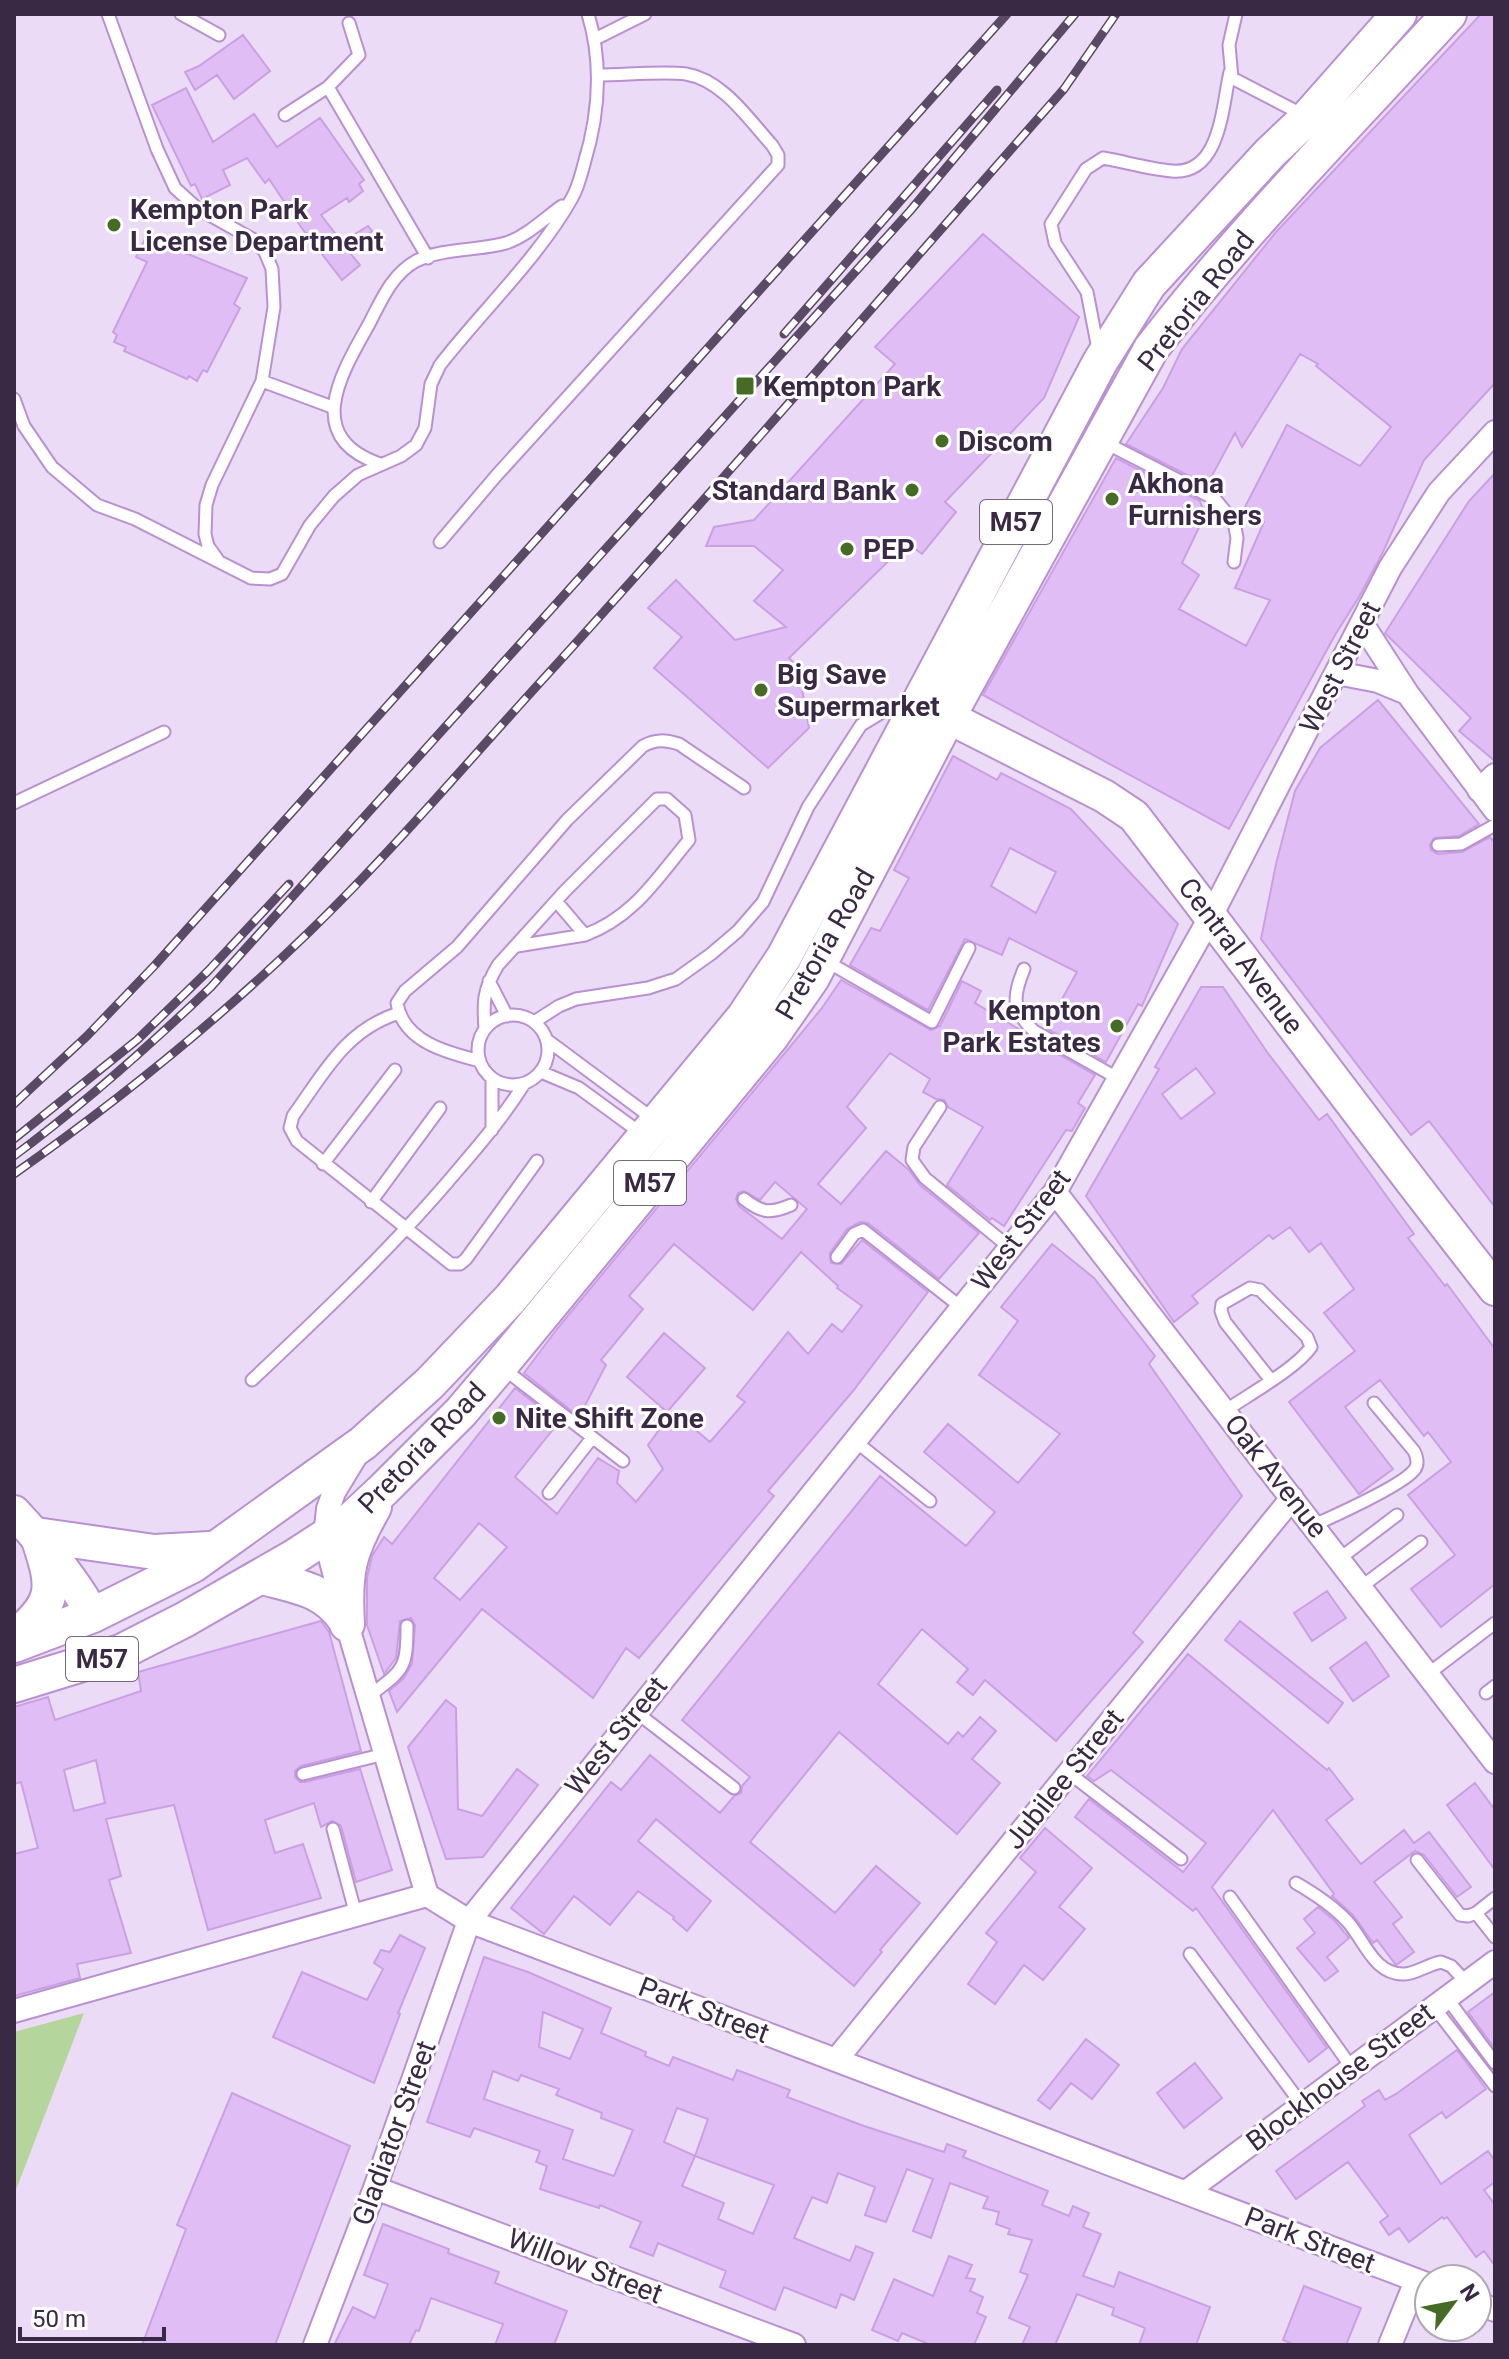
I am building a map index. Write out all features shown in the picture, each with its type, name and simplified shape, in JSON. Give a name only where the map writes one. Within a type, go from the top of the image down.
[{"type":"main road","name":"Pretoria Road","points":[[14,1685],[121,1652],[262,1577],[351,1520],[461,1412],[500,1366],[668,1140],[784,957],[927,710],[1100,440],[1151,349],[1295,180],[1321,129],[1399,14]]},
{"type":"main road","name":"Pretoria Road","points":[[14,1645],[93,1615],[193,1565],[363,1443],[429,1384],[771,1037],[812,978],[927,710],[1100,362],[1149,284],[1270,153],[1321,129],[1449,14]]},
{"type":"main road","name":"Central Avenue","points":[[927,710],[1104,796],[1130,812],[1495,1289]]},
{"type":"main road","points":[[346,1622],[349,1559],[362,1527],[384,1489]]},
{"type":"main road","points":[[29,1528],[154,1552],[219,1548]]},
{"type":"main road","points":[[29,1528],[79,1590],[93,1615],[90,1644],[81,1659],[67,1671]]},
{"type":"main road","points":[[14,1638],[43,1609],[50,1590],[51,1576],[29,1528]]},
{"type":"main road","points":[[262,1577],[317,1592],[338,1608],[346,1622]]},
{"type":"main road","points":[[93,1615],[135,1623],[184,1620]]},
{"type":"street","name":"West Street","points":[[469,1921],[1055,1192],[1211,916],[1390,568],[1439,492],[1495,432]]},
{"type":"street","points":[[1363,625],[1407,693],[1487,783],[1495,810]]},
{"type":"street","points":[[1337,673],[1378,681],[1407,693]]},
{"type":"street","name":"Oak Avenue","points":[[1055,1192],[1428,1674],[1492,1751]]},
{"type":"street","points":[[14,2011],[427,1895],[346,1622],[325,1537],[334,1492],[363,1443]]},
{"type":"street","name":"Jubilee Street","points":[[836,2060],[1292,1498]]},
{"type":"street","name":"Park Street","points":[[427,1895],[469,1921],[1413,2279]]},
{"type":"street","name":"Gladiator Street","points":[[315,2345],[375,2188],[469,1921]]},
{"type":"street","name":"Blockhouse Street","points":[[1186,2192],[1495,1962]]},
{"type":"street","name":"Willow Street","points":[[375,2188],[794,2345]]},
{"type":"street","points":[[1390,2345],[1413,2302]]},
{"type":"lane","points":[[108,14],[157,149],[175,188],[197,208],[256,241],[272,269],[274,307],[262,381],[212,485],[206,505],[205,534],[208,546],[221,564]]},
{"type":"lane","points":[[181,14],[219,35]]},
{"type":"lane","points":[[14,399],[24,426],[52,467],[97,505],[135,519],[251,578],[270,579],[282,574],[310,525],[334,496],[358,475],[401,456],[416,445],[425,428],[431,384],[440,365],[528,261],[573,198],[592,137],[598,75],[595,39],[588,14]]},
{"type":"lane","points":[[595,39],[645,14]]},
{"type":"lane","points":[[1100,362],[1087,292],[1055,243],[1051,224],[1086,169],[1103,158],[1175,171],[1191,169],[1203,161],[1214,145],[1230,72],[1229,45],[1236,14]]},
{"type":"lane","points":[[285,115],[328,87],[359,55],[349,23]]},
{"type":"lane","points":[[1230,72],[1237,81],[1321,129]]},
{"type":"lane","points":[[440,542],[778,165],[778,155],[772,145],[722,91],[705,80],[686,74],[598,75]]},
{"type":"lane","points":[[328,87],[428,258]]},
{"type":"lane","points":[[380,464],[347,448],[339,435],[332,407],[343,370],[392,282],[417,261],[509,242],[573,198]]},
{"type":"lane","points":[[262,381],[332,407]]},
{"type":"lane","points":[[1100,440],[1215,499],[1234,522],[1237,538],[1234,562]]},
{"type":"lane","points":[[534,1022],[576,999],[648,988],[676,979],[711,954],[738,931],[763,902],[808,807],[861,725],[887,709],[927,710]]},
{"type":"lane","points":[[14,803],[164,732]]},
{"type":"lane","points":[[480,1061],[428,1044],[411,1031],[399,1013],[397,1003],[405,991],[457,947],[567,820],[643,746],[658,740],[679,744],[744,788]]},
{"type":"lane","points":[[492,1130],[492,1079],[480,1061],[478,1050],[485,1029],[483,1001],[498,965],[556,901],[657,799],[667,799],[685,815],[689,840],[631,909],[617,921],[585,935],[516,946]]},
{"type":"lane","points":[[1438,845],[1461,844],[1495,825]]},
{"type":"lane","points":[[556,901],[585,935]]},
{"type":"lane","points":[[822,958],[932,1022],[969,948]]},
{"type":"lane","points":[[1024,969],[1016,989],[1016,1007],[1024,1022],[1034,1031],[1119,1079]]},
{"type":"lane","points":[[489,981],[507,1016]]},
{"type":"lane","points":[[399,1013],[378,1019],[358,1032],[339,1054],[293,1116],[290,1128],[297,1141],[451,1264],[460,1264],[466,1259],[537,1161]]},
{"type":"lane","points":[[485,1029],[507,1016],[525,1017],[534,1022],[547,1040],[668,1140]]},
{"type":"lane","points":[[252,1380],[406,1230],[503,1118],[524,1084],[541,1072],[549,1051],[547,1040]]},
{"type":"lane","points":[[323,1164],[395,1070]]},
{"type":"lane","points":[[541,1072],[579,1088],[668,1140]]},
{"type":"lane","points":[[492,1079],[513,1086],[524,1084]]},
{"type":"lane","points":[[940,1107],[914,1147],[912,1160],[925,1178],[1009,1247]]},
{"type":"lane","points":[[371,1202],[440,1108]]},
{"type":"lane","points":[[744,1199],[764,1212],[791,1205]]},
{"type":"lane","points":[[837,1257],[854,1234],[863,1230],[962,1308]]},
{"type":"lane","points":[[1225,1411],[1306,1354],[1311,1347],[1307,1337],[1260,1290],[1250,1288],[1222,1304],[1221,1311],[1225,1322],[1270,1379]]},
{"type":"lane","points":[[500,1366],[623,1461]]},
{"type":"lane","points":[[1314,1525],[1360,1504],[1409,1475],[1416,1467],[1418,1459],[1414,1451],[1374,1403]]},
{"type":"lane","points":[[549,1493],[592,1438]]},
{"type":"lane","points":[[855,1441],[930,1501]]},
{"type":"lane","points":[[1339,1559],[1397,1515]]},
{"type":"lane","points":[[1361,1587],[1421,1542]]},
{"type":"lane","points":[[1428,1674],[1495,1623]]},
{"type":"lane","points":[[368,1697],[397,1674],[404,1664],[407,1626]]},
{"type":"lane","points":[[635,1711],[734,1788]]},
{"type":"lane","points":[[303,1774],[385,1754]]},
{"type":"lane","points":[[1069,1773],[1181,1859]]},
{"type":"lane","points":[[333,1829],[356,1915]]},
{"type":"lane","points":[[1417,1860],[1460,1915],[1476,1913],[1495,1898]]},
{"type":"lane","points":[[1296,1883],[1326,1901],[1350,1923],[1376,1962],[1389,1972],[1406,1974],[1441,1962],[1451,1966],[1467,1983]]},
{"type":"lane","points":[[1230,1897],[1352,2068]]},
{"type":"lane","points":[[1476,1913],[1495,1937]]},
{"type":"lane","points":[[1190,1954],[1302,2105]]},
{"type":"lane","points":[[1440,2002],[1495,2063]]},
{"type":"lane","points":[[1440,2002],[1495,2086]]},
{"type":"green space","points":[[84,2013],[14,2195],[14,2032]]},
{"type":"building","points":[[1481,14],[1495,14],[1495,383],[1424,460],[1383,552],[1229,829],[983,695],[1116,458],[1200,501],[1205,515],[1182,563],[1199,575],[1179,609],[1246,646],[1270,600],[1235,588],[1264,522],[1243,511],[1287,425],[1360,466],[1391,427],[1316,366],[1318,364],[1300,354],[1242,447],[1235,433],[1207,485],[1126,444],[1163,388],[1182,349],[1276,232]]},
{"type":"building","points":[[243,35],[270,71],[234,99],[217,75],[195,90],[185,72],[199,66]]},
{"type":"building","points":[[186,88],[213,142],[254,114],[277,147],[320,118],[364,180],[359,184],[363,191],[349,202],[347,198],[321,215],[342,242],[368,226],[372,231],[350,253],[360,265],[342,280],[269,179],[265,183],[247,158],[223,170],[230,185],[202,199],[195,184],[191,186],[152,105]]},
{"type":"building","points":[[983,234],[1079,317],[1044,398],[945,502],[956,512],[922,554],[907,543],[789,658],[798,667],[809,728],[768,768],[654,668],[682,637],[648,608],[676,580],[735,640],[786,627],[754,601],[783,570],[754,546],[706,546],[714,527],[754,520],[895,364],[875,347]]},
{"type":"building","points":[[146,237],[247,278],[234,304],[240,308],[207,372],[203,370],[197,381],[124,351],[126,347],[114,342],[117,335],[113,332],[147,262],[136,257]]},
{"type":"building","points":[[1495,473],[1495,761],[1459,731],[1471,718],[1385,633],[1469,501]]},
{"type":"building","points":[[1378,700],[1479,824],[1459,836],[1434,838],[1431,850],[1438,854],[1462,852],[1490,837],[1495,843],[1495,1207],[1429,1121],[1411,1135],[1261,939],[1295,791],[1320,748]]},
{"type":"building","points":[[953,756],[997,780],[1001,773],[1071,809],[1178,924],[1142,1006],[1138,1004],[1106,1062],[1046,1028],[1077,972],[1009,938],[1002,955],[965,939],[928,1010],[850,965],[871,928],[880,931],[909,878],[894,870]],"holes":[[[1010,848],[1056,872],[1036,913],[991,886]]]},
{"type":"building","points":[[841,980],[931,1030],[940,1026],[962,981],[981,991],[975,1003],[1095,1075],[1078,1103],[1085,1108],[1072,1131],[1066,1130],[1004,1226],[992,1218],[990,1220],[947,1185],[983,1127],[948,1107],[944,1100],[923,1092],[930,1079],[890,1053],[847,1107],[866,1128],[818,1184],[841,1204],[886,1151],[909,1170],[920,1185],[979,1233],[939,1279],[868,1223],[860,1222],[847,1229],[830,1253],[831,1263],[841,1264],[862,1240],[928,1292],[853,1391],[768,1491],[774,1496],[639,1658],[626,1648],[593,1698],[482,1609],[397,1712],[389,1691],[403,1679],[412,1664],[415,1625],[411,1618],[400,1621],[396,1658],[384,1674],[367,1625],[367,1578],[372,1556],[384,1537],[392,1544],[515,1388],[559,1422],[515,1477],[557,1514],[598,1458],[619,1471],[617,1483],[636,1502],[663,1469],[648,1445],[673,1411],[710,1442],[745,1402],[737,1396],[788,1332],[808,1354],[832,1324],[842,1332],[862,1306],[837,1288],[801,1252],[753,1310],[674,1244],[629,1296],[643,1309],[601,1360],[606,1365],[579,1417],[524,1373],[822,1008]],"holes":[[[775,1182],[807,1209],[782,1239],[739,1206],[736,1199],[738,1193],[744,1191],[760,1200]],[[479,1523],[507,1547],[460,1600],[434,1578]]]},
{"type":"building","points":[[1201,987],[1223,987],[1319,1120],[1327,1114],[1414,1234],[1408,1238],[1495,1349],[1495,1584],[1441,1627],[1411,1589],[1455,1555],[1408,1495],[1451,1462],[1428,1432],[1424,1436],[1380,1380],[1345,1407],[1393,1469],[1359,1494],[1289,1402],[1355,1351],[1324,1313],[1354,1289],[1321,1243],[1309,1252],[1290,1227],[1273,1239],[1269,1235],[1192,1296],[1198,1303],[1174,1322],[1086,1196],[1159,1069],[1155,1067]],"holes":[[[1196,1068],[1215,1093],[1181,1119],[1162,1094]]]},
{"type":"building","points":[[1052,1244],[1094,1278],[1155,1356],[1149,1364],[1242,1496],[1133,1633],[1143,1642],[1056,1741],[985,1680],[973,1695],[957,1682],[968,1669],[922,1629],[878,1684],[948,1744],[958,1732],[963,1737],[980,1717],[996,1731],[972,1759],[1000,1783],[957,1834],[839,1732],[750,1842],[835,1913],[876,1866],[920,1903],[854,1986],[656,1819],[638,1841],[711,1901],[687,1931],[674,1917],[638,1891],[610,1925],[574,1896],[544,1934],[511,1908],[611,1782],[621,1790],[650,1755],[720,1813],[734,1796],[741,1793],[742,1786],[750,1777],[682,1720],[880,1476],[966,1546],[995,1512],[924,1452],[948,1424],[1018,1483],[1060,1434],[979,1375],[1018,1321],[1001,1307]]},
{"type":"building","points":[[664,1333],[705,1368],[667,1412],[627,1377]]},
{"type":"building","points":[[1327,1591],[1346,1618],[1312,1641],[1294,1613]]},
{"type":"building","points":[[321,1621],[329,1632],[361,1751],[301,1766],[295,1771],[295,1777],[305,1782],[360,1769],[392,1870],[356,1882],[341,1826],[332,1821],[321,1827],[314,1803],[265,1820],[275,1853],[303,1844],[321,1898],[208,1930],[174,1805],[106,1819],[121,1876],[109,1880],[131,1953],[77,1964],[80,1978],[14,1996],[14,1854],[38,1848],[21,1782],[14,1784],[14,1707],[48,1697],[55,1720],[141,1691],[138,1672]],"holes":[[[96,1760],[105,1803],[74,1811],[64,1770]]]},
{"type":"building","points":[[1240,1621],[1343,1703],[1328,1723],[1225,1640]]},
{"type":"building","points":[[1366,1642],[1389,1676],[1353,1701],[1330,1668]]},
{"type":"building","points":[[1188,1654],[1327,1770],[1329,1768],[1353,1799],[1326,1820],[1361,1864],[1404,1830],[1414,1843],[1429,1832],[1471,1887],[1457,1897],[1424,1855],[1415,1851],[1374,1882],[1402,1917],[1393,1924],[1414,1952],[1396,1965],[1377,1940],[1373,1943],[1353,1915],[1332,1896],[1334,1894],[1273,1810],[1212,1887],[1327,2048],[1309,2062],[1196,1908],[1193,1911],[1075,1817],[1089,1799],[1183,1872],[1206,1843],[1111,1770],[1094,1781],[1087,1776]]},
{"type":"building","points":[[446,1700],[456,1708],[458,1809],[482,1816],[517,1769],[538,1785],[483,1857],[446,1859],[408,1747]]},
{"type":"building","points":[[1475,1783],[1495,1810],[1495,1870],[1447,1805]]},
{"type":"building","points":[[1045,1828],[1092,1868],[1059,1907],[1085,1929],[1043,1980],[1024,1965],[995,2004],[968,1984],[997,1942],[986,1933],[1036,1872],[1020,1858]]},
{"type":"building","points":[[1318,1907],[1349,1938],[1327,1957],[1338,1971],[1325,1981],[1297,1948],[1315,1933],[1304,1919]]},
{"type":"building","points":[[400,1935],[425,1948],[374,2083],[273,2037],[302,1972],[367,2000],[383,1969],[374,1963],[381,1950],[390,1952]]},
{"type":"building","points":[[484,1957],[528,1972],[611,2008],[601,2033],[646,2052],[645,2056],[669,2066],[673,2057],[733,2080],[737,2070],[790,2090],[787,2097],[864,2126],[944,2152],[947,2144],[966,2151],[963,2157],[1048,2191],[1042,2205],[1069,2216],[1073,2206],[1089,2213],[1083,2227],[1101,2234],[1083,2276],[1114,2287],[1119,2272],[1210,2307],[1196,2345],[1139,2345],[1145,2328],[1112,2315],[1114,2308],[1077,2294],[1055,2345],[1022,2345],[1030,2327],[1009,2318],[1028,2275],[1020,2272],[1032,2240],[1008,2234],[1010,2229],[996,2224],[999,2212],[983,2208],[988,2197],[950,2183],[931,2238],[913,2231],[933,2179],[907,2169],[886,2222],[865,2215],[875,2187],[838,2173],[827,2203],[812,2197],[794,2238],[850,2261],[856,2246],[873,2253],[854,2300],[841,2294],[836,2308],[784,2287],[775,2310],[720,2287],[726,2271],[658,2243],[653,2256],[630,2247],[641,2222],[600,2205],[599,2208],[540,2189],[547,2166],[536,2162],[540,2151],[474,2128],[470,2137],[427,2122]],"holes":[[[543,2012],[583,2029],[570,2059],[539,2047]],[[493,2071],[518,2081],[521,2075],[559,2089],[556,2095],[602,2113],[601,2118],[633,2130],[614,2176],[563,2159],[573,2130],[484,2099]],[[677,2108],[708,2119],[695,2156],[664,2142]],[[695,2156],[774,2185],[753,2234],[718,2219],[724,2203],[682,2186]]]},
{"type":"building","points":[[1495,1992],[1495,2049],[1468,2012]]},
{"type":"building","points":[[1086,2039],[1119,2065],[1092,2099],[1071,2083],[1050,2109],[1038,2100]]},
{"type":"building","points":[[1457,2050],[1486,2089],[1446,2118],[1442,2112],[1409,2135],[1441,2184],[1488,2151],[1495,2161],[1495,2182],[1484,2190],[1495,2205],[1495,2266],[1484,2251],[1476,2257],[1447,2217],[1442,2217],[1409,2242],[1399,2228],[1389,2235],[1380,2222],[1388,2216],[1348,2162],[1296,2199],[1276,2171],[1365,2106],[1362,2101],[1379,2090],[1385,2100]]},
{"type":"building","points":[[1195,2063],[1222,2098],[1184,2128],[1157,2093]]},
{"type":"building","points":[[232,2093],[350,2146],[275,2345],[142,2345],[186,2229],[177,2225]]},
{"type":"building","points":[[383,2224],[499,2272],[495,2283],[567,2311],[554,2345],[495,2345],[503,2324],[431,2298],[419,2331],[416,2330],[409,2345],[334,2345],[353,2307],[375,2318],[388,2284],[364,2275]]},
{"type":"building","points":[[949,2256],[972,2265],[966,2278],[975,2279],[970,2291],[983,2297],[977,2313],[986,2317],[974,2345],[931,2345],[902,2333],[898,2341],[872,2330],[894,2279],[933,2296]]},
{"type":"building","points":[[1304,2286],[1361,2308],[1346,2345],[1295,2345],[1283,2340]]},
{"type":"railway","points":[[14,1104],[87,1036],[155,965],[1007,14]]},
{"type":"railway","points":[[14,1156],[115,1074],[211,987],[910,211],[1075,14]]},
{"type":"railway","points":[[14,1174],[129,1089],[202,1029],[274,966],[372,868],[684,522],[1064,89],[1116,14]]},
{"type":"railway","points":[[784,334],[997,90]]},
{"type":"railway","points":[[14,1139],[137,1040],[208,971],[289,884]]},
{"type":"place","name":"Kempton Park License Department","points":[[114,225]]},
{"type":"place","name":"Kempton Park","points":[[745,386]]},
{"type":"place","name":"Discom","points":[[942,441]]},
{"type":"place","name":"Standard Bank","points":[[912,490]]},
{"type":"place","name":"Akhona Furnishers","points":[[1112,499]]},
{"type":"place","name":"PEP","points":[[847,549]]},
{"type":"place","name":"Big Save Supermarket","points":[[761,690]]},
{"type":"place","name":"Kempton Park Estates","points":[[1117,1026]]},
{"type":"place","name":"Nite Shift Zone","points":[[499,1418]]}]
